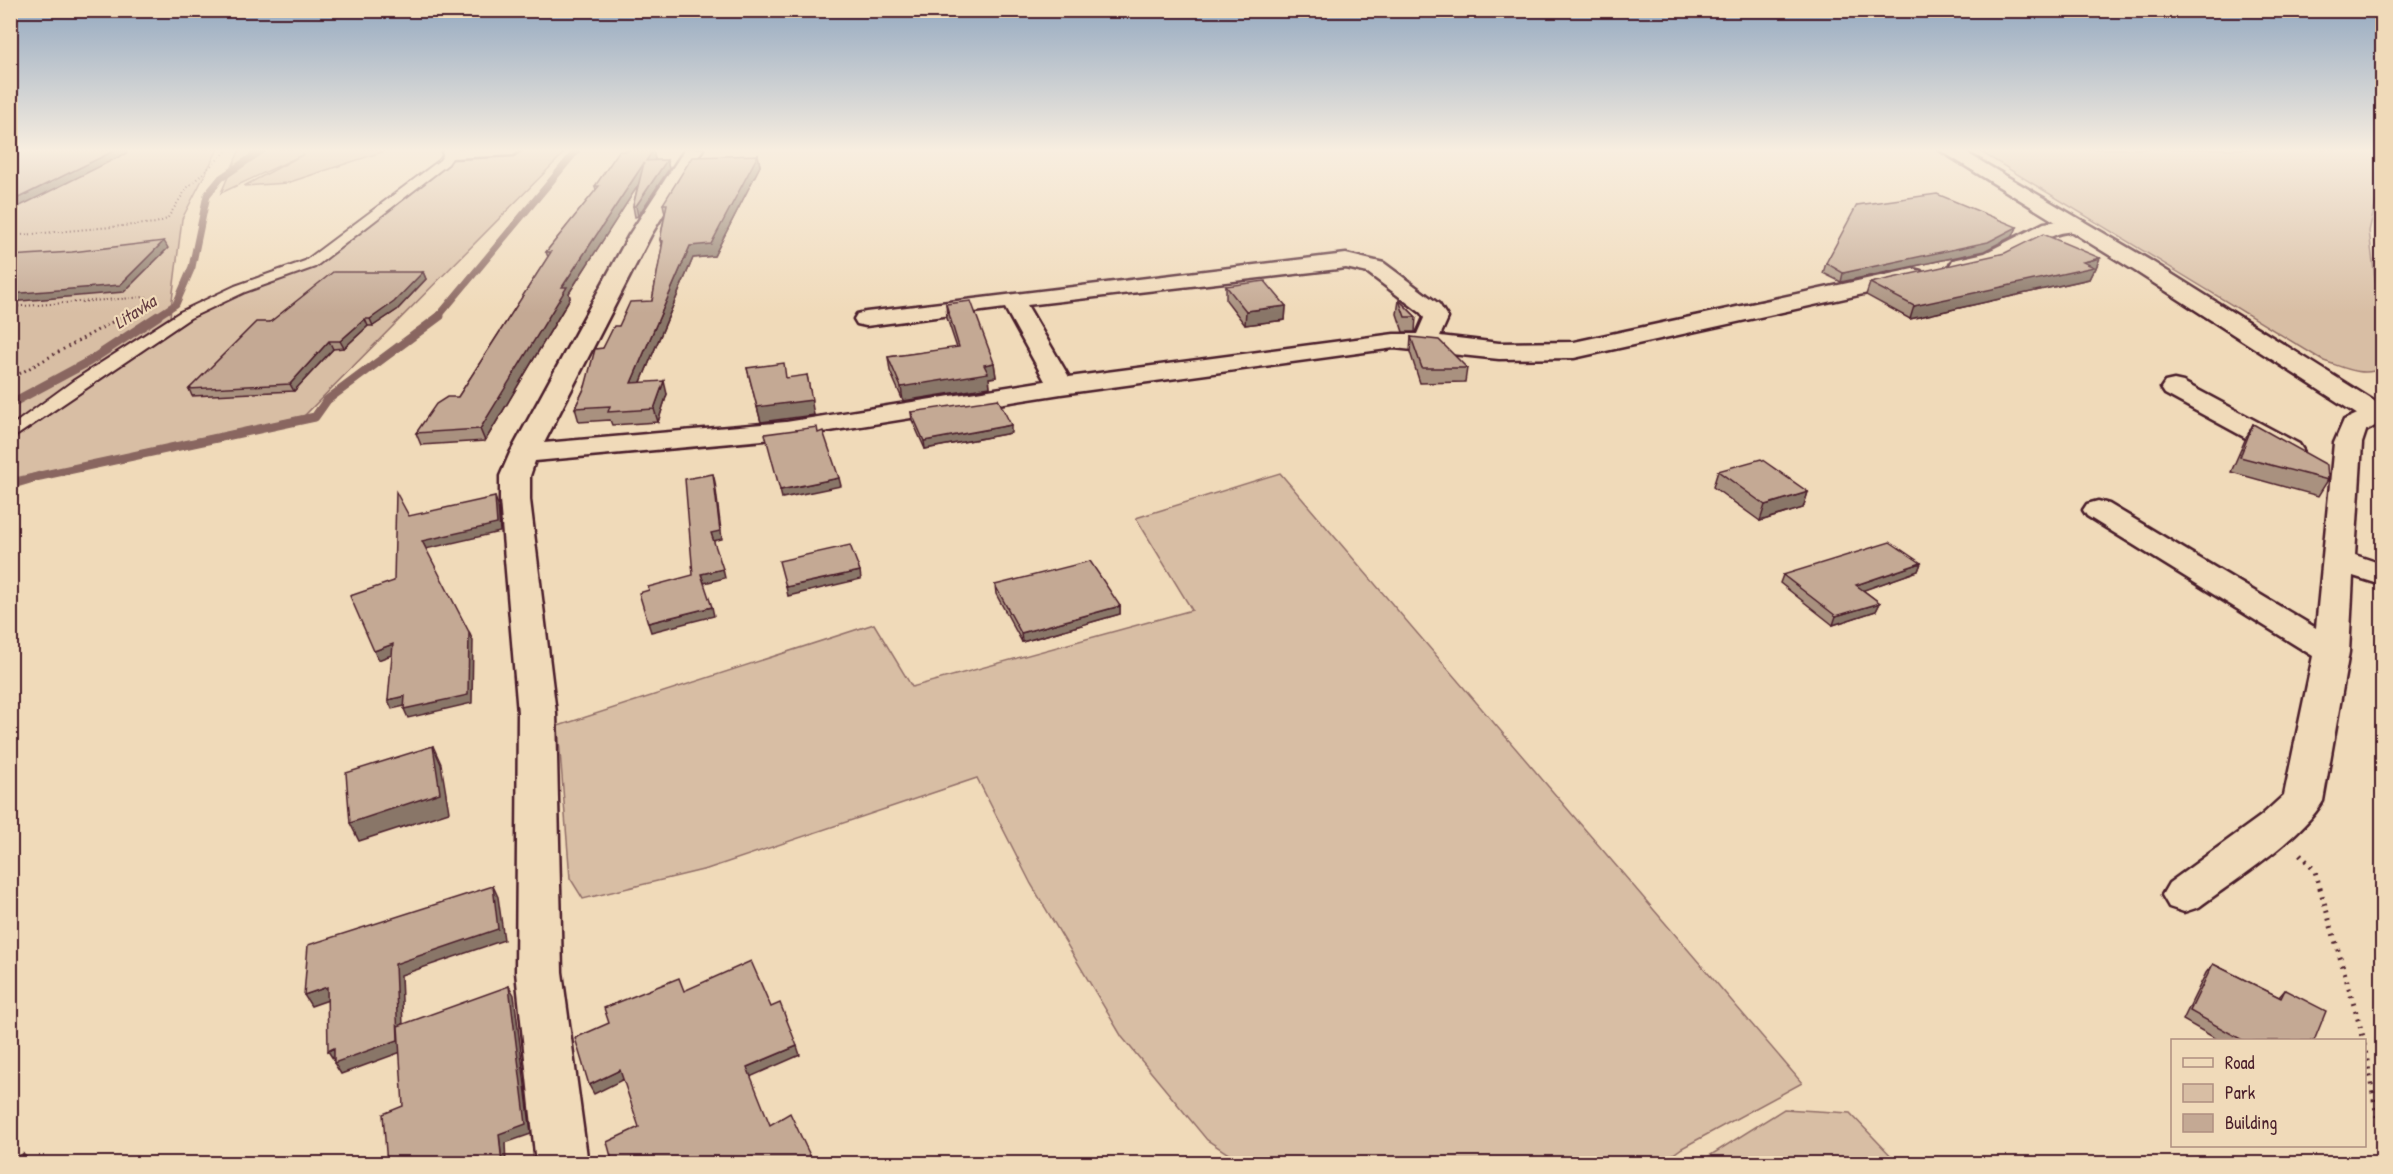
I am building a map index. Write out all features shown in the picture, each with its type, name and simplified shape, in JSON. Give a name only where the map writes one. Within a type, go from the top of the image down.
[{"type":"street","points":[[562,1164],[539,972],[537,713],[514,500],[515,476],[524,453],[640,235],[660,204]]},
{"type":"street","points":[[2040,204],[2380,414]]},
{"type":"street","points":[[524,453],[786,430],[1061,386],[1394,341],[1424,342],[1499,351],[1574,350],[1992,258],[2052,228],[2076,225]]},
{"type":"street","points":[[866,319],[1346,261],[1376,268],[1431,309],[1436,318],[1433,329],[1424,342]]},
{"type":"street","points":[[1012,300],[1061,386]]},
{"type":"street","points":[[2174,388],[2327,467]]},
{"type":"street","points":[[2184,895],[2275,827],[2303,801],[2331,652],[2340,561],[2327,467],[2348,443],[2354,426],[2380,414]]},
{"type":"street","points":[[2098,510],[2331,652]]},
{"type":"street","points":[[2340,561],[2382,575]]},
{"type":"lane","points":[[10,435],[79,384],[185,315],[240,289],[310,264],[389,204]]},
{"type":"path","points":[[10,236],[156,223],[167,219],[177,204]]},
{"type":"path","points":[[10,307],[146,297],[146,303],[10,379]]},
{"type":"path","points":[[2275,827],[2316,871],[2363,1039]]},
{"type":"path","points":[[2366,1053],[2382,1144]]},
{"type":"green space","points":[[10,204],[190,204],[182,219],[170,317],[310,267],[388,204],[514,204],[304,416],[11,479]]},
{"type":"green space","points":[[2066,204],[2376,204],[2369,231],[2382,334],[2382,368],[2360,372],[2324,361]]},
{"type":"green space","points":[[1280,473],[1802,1083],[1682,1148],[1661,1163],[1242,1163],[1207,1140],[1122,1037],[1031,884],[977,778],[707,869],[583,899],[570,878],[558,726],[874,624],[912,687],[1192,610],[1136,518]]},
{"type":"green space","points":[[1784,1109],[1850,1113],[1898,1163],[1698,1163]]},
{"type":"building","points":[[585,204],[617,204],[562,287],[567,287],[480,429],[416,433],[436,404],[447,397],[458,397],[551,252],[546,252]]},
{"type":"building","points":[[663,204],[732,204],[711,244],[690,246],[631,383],[664,381],[654,409],[608,412],[610,406],[575,408],[585,387],[595,349],[603,348],[614,326],[619,326],[630,302],[652,301],[663,241],[660,240],[667,204]]},
{"type":"building","points":[[1961,204],[2017,227],[1988,242],[1843,273],[1826,263],[1857,205]]},
{"type":"building","points":[[2043,234],[2100,258],[2083,262],[2094,267],[1914,306],[1870,283],[2005,253]]},
{"type":"building","points":[[164,241],[120,285],[10,294],[10,256],[72,252]]},
{"type":"building","points":[[333,272],[423,272],[394,302],[370,319],[365,319],[340,341],[329,341],[290,384],[189,389],[256,322],[270,322]]},
{"type":"building","points":[[1265,281],[1286,306],[1246,311],[1226,286]]},
{"type":"building","points":[[1399,300],[1416,317],[1405,317]]},
{"type":"building","points":[[971,301],[994,363],[984,365],[988,373],[901,387],[888,357],[959,347],[946,304]]},
{"type":"building","points":[[1411,337],[1439,340],[1467,368],[1422,368]]},
{"type":"building","points":[[784,363],[786,378],[807,375],[812,400],[757,407],[747,368]]},
{"type":"building","points":[[998,399],[1011,425],[924,441],[911,412]]},
{"type":"building","points":[[2253,424],[2327,465],[2328,480],[2240,457]]},
{"type":"building","points":[[817,427],[818,433],[823,431],[839,478],[780,490],[765,434]]},
{"type":"building","points":[[1761,459],[1808,492],[1765,505],[1718,471]]},
{"type":"building","points":[[713,474],[720,531],[711,533],[723,569],[701,574],[712,607],[648,623],[639,593],[649,590],[648,587],[693,575],[685,479]]},
{"type":"building","points":[[396,492],[409,516],[495,497],[497,524],[422,541],[469,632],[468,695],[404,709],[405,696],[388,700],[393,644],[374,651],[350,596],[394,581]]},
{"type":"building","points":[[1890,542],[1921,563],[1856,585],[1880,603],[1836,616],[1783,575]]},
{"type":"building","points":[[850,545],[860,571],[786,587],[779,561]]},
{"type":"building","points":[[1090,561],[1120,606],[1021,633],[995,585]]},
{"type":"building","points":[[433,746],[440,793],[350,823],[346,773]]},
{"type":"building","points":[[493,886],[498,929],[395,964],[398,1040],[334,1063],[334,1048],[328,1051],[327,987],[304,995],[308,945]]},
{"type":"building","points":[[751,961],[771,1007],[780,1003],[797,1046],[747,1067],[770,1125],[790,1113],[814,1164],[613,1164],[607,1142],[639,1127],[620,1070],[589,1085],[575,1038],[609,1023],[604,1008],[679,978],[684,991]]},
{"type":"building","points":[[2213,964],[2281,998],[2285,990],[2326,1011],[2315,1039],[2240,1039],[2190,1011]]},
{"type":"building","points":[[509,986],[526,1124],[499,1134],[502,1164],[387,1164],[383,1114],[403,1106],[398,1026]]},
{"type":"building","points":[[23,1154],[21,1164],[10,1164],[10,1159]]},
{"type":"waterway","name":"Litavka","points":[[156,317],[176,304],[192,267],[205,204]]},
{"type":"waterway","points":[[438,317],[532,204]]},
{"type":"waterway","name":"Litavka","points":[[10,404],[88,362],[158,316]]},
{"type":"waterway","points":[[10,485],[40,476],[315,417],[327,400],[440,316]]}]
